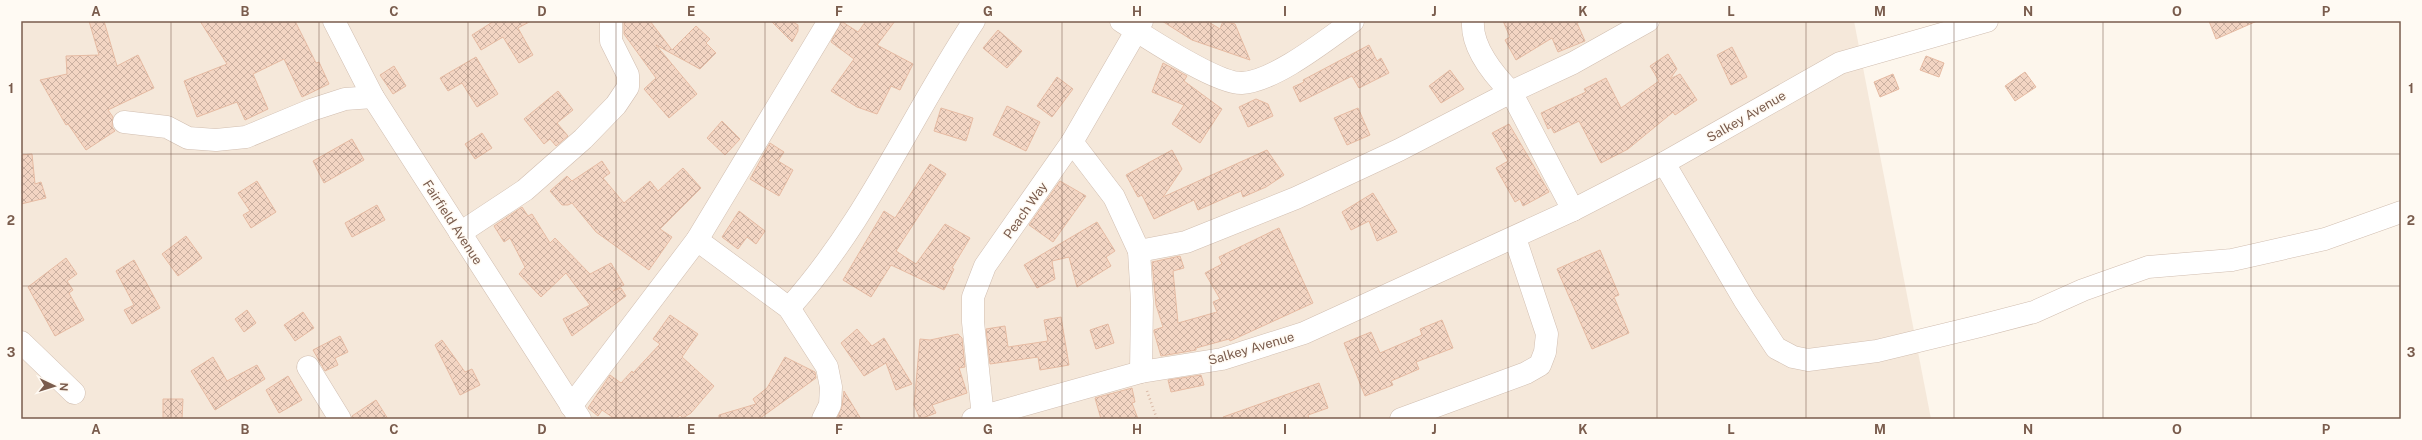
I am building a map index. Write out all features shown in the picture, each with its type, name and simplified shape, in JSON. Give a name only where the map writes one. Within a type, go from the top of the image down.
[{"type":"street","points":[[460,233],[525,190],[583,139],[616,105],[628,87],[628,75],[611,41],[611,21]]},
{"type":"street","points":[[575,413],[697,240],[829,21]]},
{"type":"street","points":[[789,308],[816,279],[857,219],[919,109],[974,21]]},
{"type":"street","points":[[1133,24],[1218,76],[1242,83],[1262,78],[1289,64],[1353,21]]},
{"type":"street","points":[[1473,21],[1472,33],[1486,61],[1497,78],[1511,92],[1573,210]]},
{"type":"street","points":[[1139,251],[1186,242],[1296,198],[1399,150],[1511,92],[1601,49],[1648,21]]},
{"type":"street","name":"Salkey Avenue","points":[[978,418],[1141,372],[1222,359],[1304,333],[1515,238],[1573,210],[1664,163],[1840,63],[1987,21]]},
{"type":"street","name":"Fairfield Avenue","points":[[340,22],[373,97],[575,413]]},
{"type":"street","name":"Peach Way","points":[[978,418],[973,297],[985,266],[1072,142],[1133,24]]},
{"type":"street","points":[[124,122],[167,127],[188,138],[216,140],[246,137],[311,110],[345,100],[373,97]]},
{"type":"street","points":[[1072,142],[1114,197],[1139,251],[1142,301],[1141,372]]},
{"type":"street","points":[[1664,163],[1745,301],[1776,348],[1793,357],[1808,360],[1877,351],[1980,326],[2034,312],[2083,290],[2148,268],[2240,258],[2325,239],[2401,212]]},
{"type":"street","points":[[1401,419],[1526,373],[1540,365],[1545,352],[1547,334],[1515,238]]},
{"type":"street","points":[[697,240],[789,308],[827,367],[831,393],[830,405],[823,419]]},
{"type":"street","points":[[21,342],[74,393]]},
{"type":"street","points":[[308,367],[340,419]]},
{"type":"path","points":[[1141,372],[1157,419]]},
{"type":"shaded area","points":[[21,21],[1854,21],[1931,419],[21,419]]},
{"type":"building","points":[[89,21],[104,21],[117,66],[138,55],[154,88],[108,110],[113,117],[112,127],[115,131],[86,150],[68,124],[66,125],[40,80],[67,74],[66,56],[99,55]]},
{"type":"building","points":[[200,21],[295,21],[316,63],[319,62],[329,84],[302,97],[284,59],[253,74],[268,109],[245,120],[237,102],[197,117],[184,81],[227,64]]},
{"type":"building","points":[[494,21],[531,21],[518,28],[533,55],[519,63],[503,37],[481,50],[472,35]]},
{"type":"building","points":[[624,21],[650,21],[672,50],[696,26],[710,39],[706,43],[716,53],[700,69],[656,45],[697,94],[669,118],[644,89],[656,78],[624,34]]},
{"type":"building","points":[[771,21],[791,21],[798,25],[798,31],[792,42]]},
{"type":"building","points":[[841,21],[858,32],[866,21],[895,21],[877,45],[913,64],[900,90],[891,86],[877,114],[857,107],[831,91],[854,59],[831,42]]},
{"type":"building","points":[[1162,21],[1207,21],[1220,29],[1223,21],[1235,24],[1250,60],[1192,40]]},
{"type":"building","points":[[1503,21],[1580,21],[1577,23],[1585,41],[1558,52],[1552,38],[1516,60],[1505,40],[1510,37]]},
{"type":"building","points":[[2209,21],[2257,21],[2216,39]]},
{"type":"building","points":[[998,30],[1022,51],[1007,68],[983,48]]},
{"type":"building","points":[[1369,45],[1377,61],[1381,58],[1389,73],[1359,88],[1352,76],[1300,102],[1293,87],[1304,82],[1303,80]]},
{"type":"building","points":[[1732,47],[1747,77],[1731,85],[1717,55]]},
{"type":"building","points":[[1668,54],[1677,69],[1670,79],[1680,74],[1697,100],[1675,115],[1673,112],[1628,149],[1601,163],[1579,121],[1554,133],[1551,127],[1548,129],[1541,113],[1586,92],[1584,89],[1606,78],[1621,108],[1659,81],[1650,66]]},
{"type":"building","points":[[1926,56],[1944,63],[1939,77],[1920,70]]},
{"type":"building","points":[[476,57],[498,94],[477,107],[462,83],[448,91],[440,78]]},
{"type":"building","points":[[1163,63],[1187,76],[1184,81],[1222,109],[1200,143],[1172,124],[1184,105],[1152,92]]},
{"type":"building","points":[[394,66],[406,86],[393,94],[380,75]]},
{"type":"building","points":[[1450,70],[1464,89],[1441,103],[1429,86]]},
{"type":"building","points":[[2025,72],[2036,87],[2015,101],[2005,86]]},
{"type":"building","points":[[1893,74],[1899,89],[1880,97],[1874,82]]},
{"type":"building","points":[[1057,77],[1073,89],[1052,117],[1037,106]]},
{"type":"building","points":[[558,91],[573,110],[557,123],[568,136],[556,146],[550,139],[544,144],[524,119]]},
{"type":"building","points":[[1256,99],[1268,104],[1273,116],[1248,127],[1239,107]]},
{"type":"building","points":[[1007,106],[1040,122],[1026,151],[993,135]]},
{"type":"building","points":[[941,108],[973,118],[966,141],[934,131]]},
{"type":"building","points":[[1358,108],[1370,135],[1347,145],[1334,118]]},
{"type":"building","points":[[722,121],[740,139],[725,155],[707,138]]},
{"type":"building","points":[[1509,124],[1549,192],[1523,206],[1520,199],[1515,202],[1496,168],[1508,161],[1492,133]]},
{"type":"building","points":[[482,133],[492,148],[475,159],[465,144]]},
{"type":"building","points":[[352,139],[364,160],[324,183],[313,161]]},
{"type":"building","points":[[770,143],[784,152],[778,161],[793,170],[779,196],[750,179]]},
{"type":"building","points":[[1172,150],[1182,169],[1163,197],[1267,150],[1284,175],[1266,187],[1243,197],[1241,191],[1198,210],[1194,200],[1154,219],[1142,195],[1138,197],[1126,175]]},
{"type":"building","points":[[32,154],[35,184],[41,182],[46,198],[21,204],[21,155]]},
{"type":"building","points":[[602,161],[610,173],[603,178],[624,203],[650,181],[658,191],[683,168],[701,188],[660,229],[672,237],[649,270],[596,232],[572,203],[562,205],[550,191],[567,176],[572,181]]},
{"type":"building","points":[[930,164],[946,174],[896,251],[916,264],[945,224],[970,238],[952,268],[954,269],[944,290],[891,265],[871,297],[843,280],[884,211],[895,218]]},
{"type":"building","points":[[257,181],[276,212],[251,228],[243,215],[250,211],[238,193]]},
{"type":"building","points":[[1060,181],[1086,196],[1053,242],[1029,225]]},
{"type":"building","points":[[1373,193],[1397,232],[1377,241],[1369,221],[1351,230],[1342,212]]},
{"type":"building","points":[[377,205],[385,220],[352,237],[345,223]]},
{"type":"building","points":[[522,207],[528,216],[532,214],[550,243],[555,238],[590,274],[611,263],[624,285],[613,291],[621,288],[626,296],[572,336],[563,319],[590,305],[566,273],[541,297],[519,274],[525,267],[510,238],[504,242],[494,226]]},
{"type":"building","points":[[739,211],[765,231],[756,244],[747,237],[738,249],[722,237]]},
{"type":"building","points":[[1097,222],[1115,251],[1106,257],[1111,266],[1077,287],[1069,257],[1052,261],[1055,279],[1037,288],[1024,265]]},
{"type":"building","points":[[1279,228],[1313,303],[1230,341],[1229,339],[1196,348],[1196,350],[1161,356],[1154,330],[1163,327],[1156,305],[1152,262],[1180,256],[1184,268],[1173,271],[1178,323],[1217,312],[1213,302],[1220,299],[1205,273],[1222,264],[1219,257]]},
{"type":"building","points":[[186,236],[202,258],[178,276],[162,254]]},
{"type":"building","points":[[1600,250],[1619,295],[1614,297],[1629,333],[1592,349],[1557,269]]},
{"type":"building","points":[[66,258],[77,274],[67,281],[73,290],[69,293],[84,320],[55,336],[28,287]]},
{"type":"building","points":[[134,260],[160,308],[132,324],[124,310],[134,305],[116,271]]},
{"type":"building","points":[[247,310],[256,323],[244,332],[235,319]]},
{"type":"building","points":[[303,312],[314,328],[295,341],[284,325]]},
{"type":"building","points":[[670,315],[698,334],[682,357],[714,386],[691,413],[683,418],[680,415],[675,419],[615,419],[602,410],[598,416],[588,408],[610,375],[621,383],[632,371],[633,373],[660,344],[653,339]]},
{"type":"building","points":[[1061,317],[1069,365],[1040,370],[1038,357],[990,364],[986,329],[1005,326],[1008,347],[1048,341],[1044,320]]},
{"type":"building","points":[[1442,320],[1453,348],[1416,362],[1419,369],[1391,381],[1393,385],[1365,396],[1344,343],[1371,332],[1380,353],[1422,335],[1420,329]]},
{"type":"building","points":[[1108,324],[1114,343],[1096,349],[1090,330]]},
{"type":"building","points":[[857,329],[872,346],[884,338],[912,384],[896,390],[886,363],[864,376],[841,343]]},
{"type":"building","points":[[958,334],[962,338],[965,367],[959,368],[967,393],[932,405],[936,413],[920,419],[914,405],[920,339],[930,340]]},
{"type":"building","points":[[340,336],[348,352],[335,358],[338,365],[325,371],[313,350]]},
{"type":"building","points":[[442,340],[465,372],[472,369],[480,385],[460,395],[435,345]]},
{"type":"building","points":[[213,357],[227,381],[257,365],[265,379],[215,410],[191,371]]},
{"type":"building","points":[[785,357],[815,372],[816,378],[759,419],[719,419],[719,415],[756,404],[753,399],[767,388]]},
{"type":"building","points":[[1201,375],[1204,385],[1171,392],[1168,380]]},
{"type":"building","points":[[288,376],[302,400],[279,413],[266,390]]},
{"type":"building","points":[[1319,383],[1328,408],[1308,415],[1309,419],[1224,419],[1223,417]]},
{"type":"building","points":[[1132,388],[1135,402],[1132,403],[1138,419],[1101,419],[1095,398]]},
{"type":"building","points":[[844,391],[861,419],[837,419],[842,406]]},
{"type":"building","points":[[163,399],[183,399],[182,419],[163,419]]},
{"type":"building","points":[[376,400],[388,419],[352,419],[352,416]]}]
